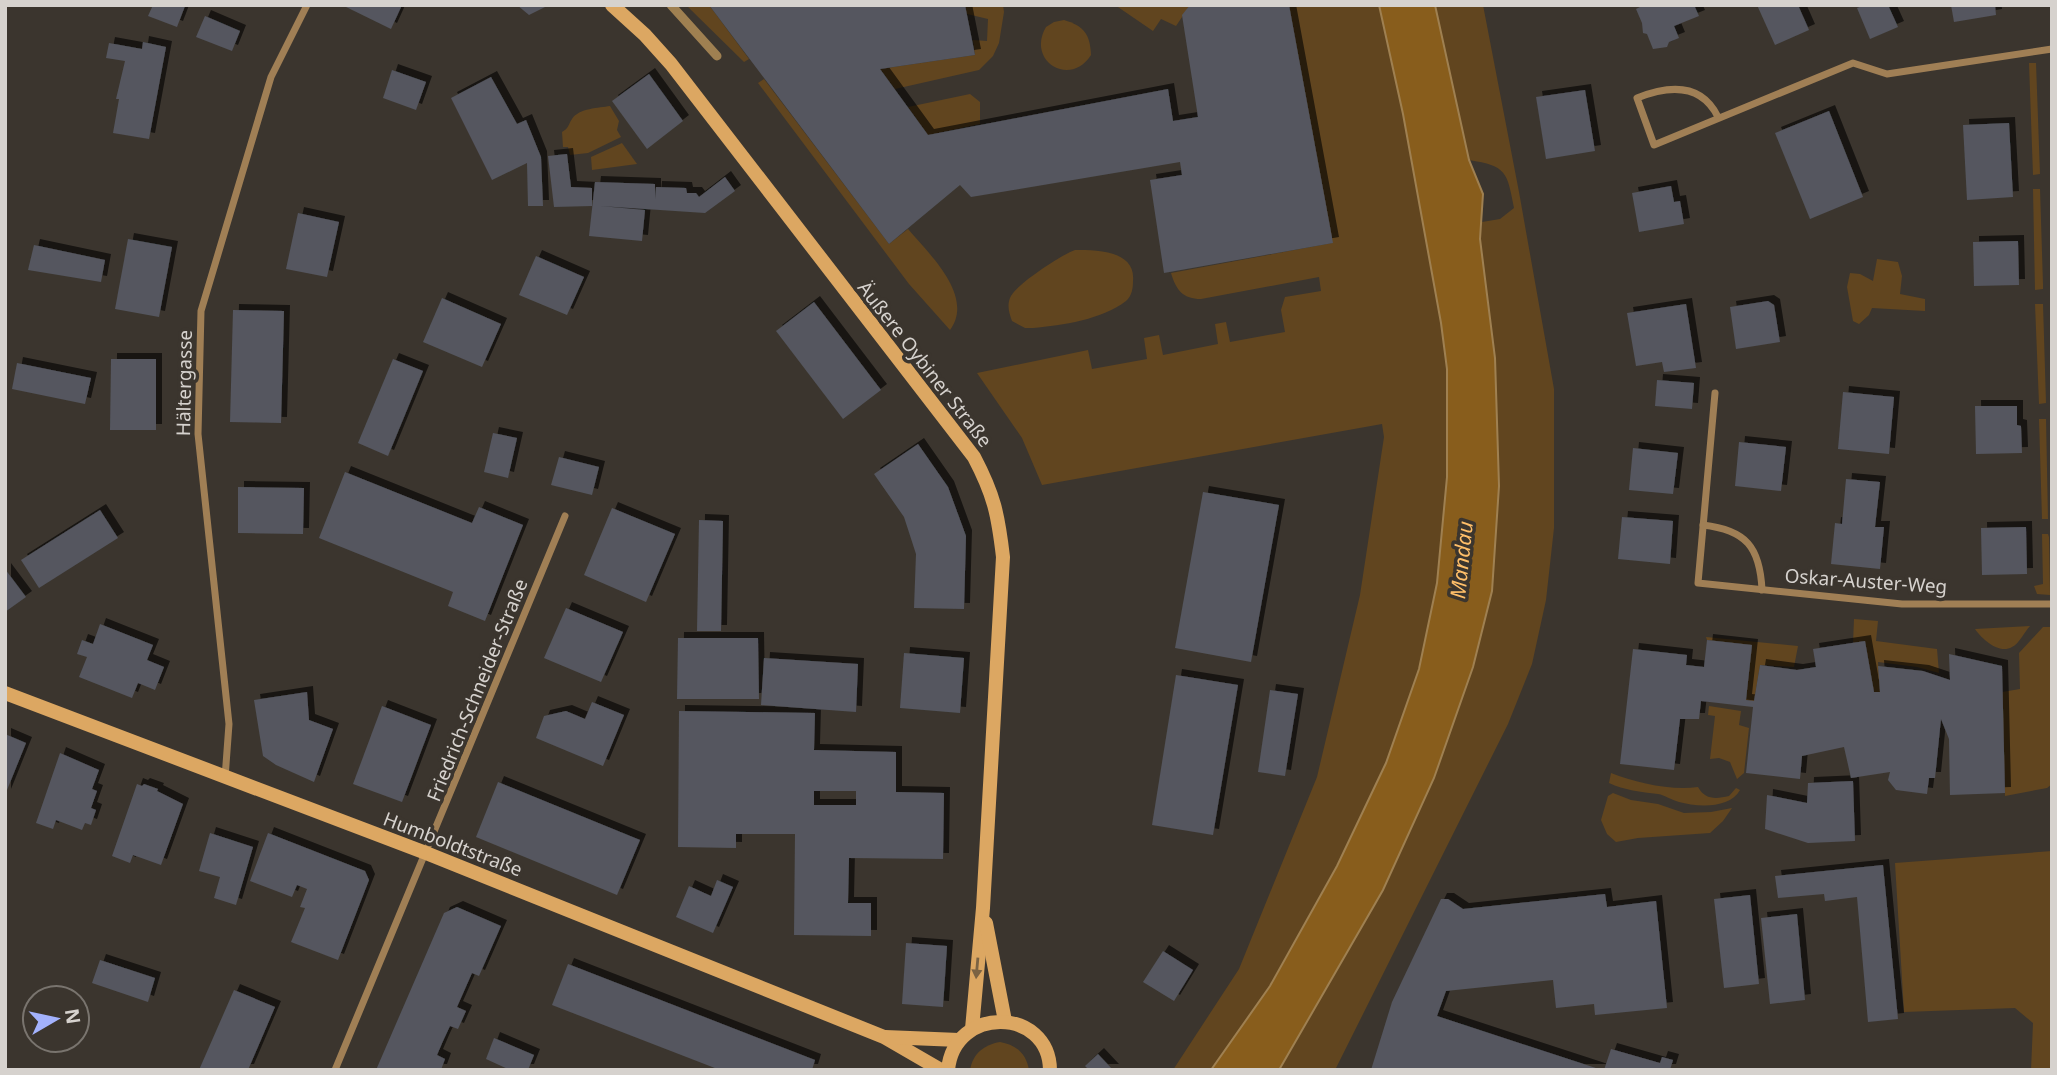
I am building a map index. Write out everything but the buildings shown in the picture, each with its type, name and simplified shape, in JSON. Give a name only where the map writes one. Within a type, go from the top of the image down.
[{"type":"street","name":"Hältergasse","points":[[225,778],[229,724],[198,434],[201,311],[271,77],[307,5]]},
{"type":"street","name":"Äußere Oybiner Straße","points":[[612,5],[645,35],[671,64],[974,457],[990,488],[999,520],[1003,557],[983,908],[972,1029]]},
{"type":"street","points":[[1718,117],[1701,98],[1688,91],[1669,88],[1637,98],[1654,145],[1853,63],[1887,74],[2052,49]]},
{"type":"street","name":"Oskar-Auster-Weg","points":[[1715,393],[1698,583],[1902,604],[2052,604]]},
{"type":"street","name":"Friedrich-Schneider-Straße","points":[[335,1070],[565,516]]},
{"type":"street","name":"Oskar-Auster-Weg","points":[[1703,525],[1745,538],[1755,553],[1762,590]]},
{"type":"street","name":"Humboldtstraße","points":[[5,693],[426,853],[884,1037],[941,1070]]},
{"type":"street","name":"Äußere Oybiner Straße","points":[[983,908],[1005,1021]]},
{"type":"street","points":[[948,1070],[953,1050],[959,1040],[972,1029],[987,1022],[1005,1021],[1018,1024],[1038,1039],[1045,1049],[1051,1068]]},
{"type":"street","name":"Humboldtstraße","points":[[884,1037],[959,1040]]},
{"type":"shaded area","points":[[686,5],[709,5],[749,59],[744,62]]},
{"type":"shaded area","points":[[965,5],[1003,5],[999,43],[993,56],[979,70],[895,89],[880,69],[975,55],[973,40],[987,41],[988,19],[967,14]]},
{"type":"shaded area","points":[[1115,5],[1190,5],[1176,26],[1161,19],[1153,31]]},
{"type":"shaded area","points":[[1289,5],[1379,5],[1403,114],[1447,369],[1447,477],[1437,583],[1419,669],[1386,763],[1337,866],[1270,986],[1211,1070],[1173,1070],[1239,969],[1317,777],[1360,595],[1384,437],[1382,424],[1042,485],[1022,438],[977,373],[1088,350],[1092,369],[1147,359],[1144,338],[1159,335],[1163,355],[1218,344],[1215,324],[1226,322],[1230,342],[1285,332],[1281,310],[1285,297],[1321,291],[1319,277],[1195,299],[1181,292],[1171,273],[1332,243]]},
{"type":"shaded area","points":[[1435,5],[1483,5],[1519,192],[1554,389],[1554,528],[1546,600],[1532,664],[1508,724],[1335,1070],[1279,1070],[1383,890],[1434,778],[1473,667],[1492,591],[1499,486],[1495,358],[1480,239],[1482,222],[1500,219],[1514,208],[1503,173],[1491,165],[1469,160]]},
{"type":"shaded area","points":[[1064,20],[1077,25],[1085,32],[1091,55],[1082,65],[1062,70],[1046,60],[1041,39],[1046,27]]},
{"type":"shaded area","points":[[2029,63],[2036,63],[2040,174],[2033,175]]},
{"type":"shaded area","points":[[764,79],[889,244],[908,229],[937,263],[953,290],[957,303],[956,317],[950,330],[909,284],[758,83]]},
{"type":"shaded area","points":[[970,94],[980,102],[980,124],[928,135],[908,107]]},
{"type":"shaded area","points":[[610,106],[619,121],[617,130],[621,137],[588,153],[570,155],[568,147],[563,147],[562,132],[575,115]]},
{"type":"shaded area","points":[[622,143],[637,164],[592,170],[591,157]]},
{"type":"shaded area","points":[[2033,189],[2040,189],[2043,285],[2043,289],[2035,290]]},
{"type":"shaded area","points":[[1075,250],[1113,254],[1128,263],[1133,281],[1128,299],[1105,313],[1069,323],[1025,328],[1012,321],[1009,304],[1014,292],[1039,271]]},
{"type":"shaded area","points":[[1877,259],[1898,262],[1902,276],[1900,294],[1925,299],[1925,311],[1872,308],[1859,324],[1853,321],[1847,287],[1850,273],[1860,274],[1873,281]]},
{"type":"shaded area","points":[[2035,304],[2043,304],[2046,403],[2039,404]]},
{"type":"shaded area","points":[[2039,419],[2046,419],[2048,519],[2042,519]]},
{"type":"shaded area","points":[[2042,534],[2048,534],[2049,537],[2050,595],[2037,594],[2034,586],[2043,584]]},
{"type":"shaded area","points":[[1854,619],[1878,621],[1876,641],[1937,649],[1939,673],[1878,662],[1880,692],[1874,692],[1865,641],[1853,643]]},
{"type":"shaded area","points":[[2030,626],[2017,643],[2007,649],[1991,644],[1975,629]]},
{"type":"shaded area","points":[[2043,627],[2052,627],[2052,784],[2047,788],[2005,796],[2002,692],[2020,689],[2019,653]]},
{"type":"shaded area","points":[[1706,637],[1798,646],[1794,667],[1760,665],[1754,701],[1746,700],[1752,645],[1707,640]]},
{"type":"shaded area","points":[[1709,706],[1741,711],[1739,725],[1749,728],[1744,773],[1737,779],[1730,762],[1719,758],[1710,759],[1715,716],[1708,715]]},
{"type":"shaded area","points":[[1611,773],[1654,785],[1698,787],[1711,798],[1729,796],[1736,788],[1740,790],[1729,801],[1695,805],[1609,783]]},
{"type":"shaded area","points":[[1613,793],[1684,813],[1732,808],[1710,833],[1616,842],[1607,834],[1601,820],[1608,796]]},
{"type":"shaded area","points":[[2052,851],[2052,1070],[2031,1070],[2033,1023],[2015,1008],[1904,1012],[1895,863]]},
{"type":"shaded area","points":[[1000,1042],[1019,1051],[1029,1070],[970,1070],[980,1051]]},
{"type":"water","name":"Mandau","points":[[1379,5],[1435,5],[1469,160],[1483,194],[1480,239],[1495,358],[1499,486],[1492,591],[1473,667],[1434,778],[1383,890],[1279,1070],[1211,1070],[1270,986],[1337,866],[1386,763],[1419,669],[1437,583],[1447,477],[1447,369],[1403,114]]},
{"type":"waterway","points":[[671,5],[717,56]]}]
